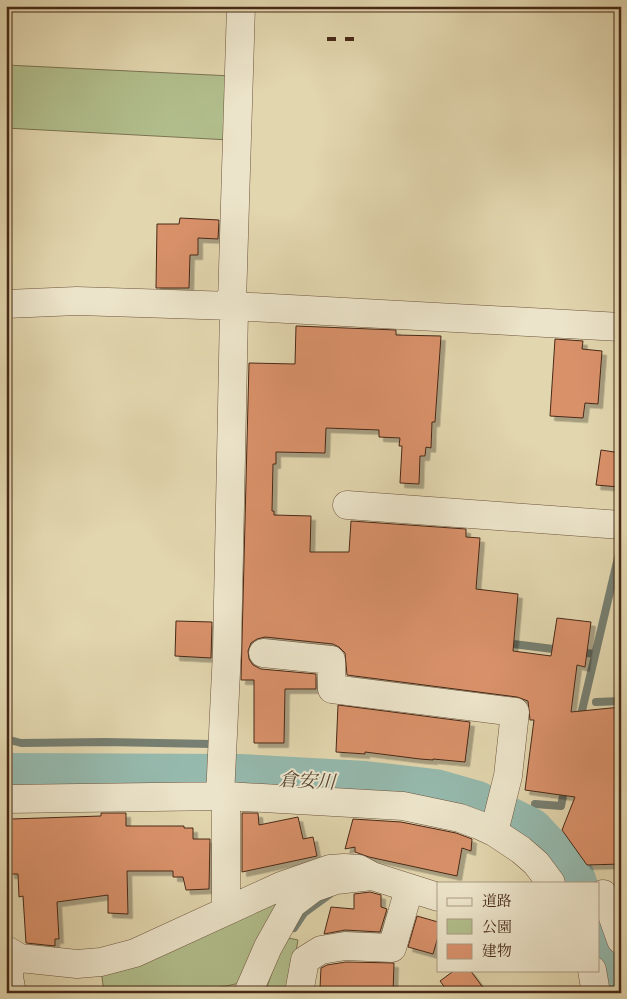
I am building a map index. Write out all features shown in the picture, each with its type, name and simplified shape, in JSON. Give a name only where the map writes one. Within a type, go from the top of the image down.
[{"type":"street","points":[[226,910],[222,785],[237,309],[241,6]]},
{"type":"street","points":[[6,304],[77,301],[621,328]]},
{"type":"street","points":[[347,505],[620,525]]},
{"type":"street","points":[[263,653],[330,660],[332,689],[515,712],[508,776],[498,819],[521,850],[536,863],[550,882]]},
{"type":"street","points":[[6,798],[222,785],[403,806],[479,824],[498,819]]},
{"type":"street","points":[[8,951],[20,958],[67,963],[101,962],[135,953],[281,886],[330,869],[359,869],[372,876],[437,897]]},
{"type":"street","points":[[248,993],[268,947],[292,904],[313,888],[336,880],[372,876]]},
{"type":"street","points":[[299,993],[305,960],[322,950],[346,946],[392,948],[409,889]]},
{"type":"street","points":[[607,894],[621,940]]},
{"type":"street","points":[[8,951],[12,993]]},
{"type":"street","points":[[592,972],[596,993]]},
{"type":"green space","points":[[6,65],[232,76],[230,140],[6,128]]},
{"type":"green space","points":[[283,893],[240,983],[194,993],[104,993],[101,969]]},
{"type":"green space","points":[[284,937],[298,940],[289,993],[265,993]]},
{"type":"building","points":[[180,218],[219,220],[218,239],[198,238],[198,255],[190,255],[189,288],[156,288],[157,224],[179,224]]},
{"type":"building","points":[[296,326],[396,330],[396,335],[441,336],[435,422],[432,422],[431,448],[426,447],[425,456],[420,456],[419,484],[400,483],[402,446],[399,446],[400,438],[379,437],[379,430],[326,428],[325,453],[276,452],[276,464],[273,464],[272,511],[274,511],[274,515],[311,516],[310,552],[349,552],[351,521],[466,529],[466,537],[480,538],[476,589],[518,594],[513,651],[551,656],[557,618],[591,622],[585,667],[577,665],[571,712],[621,707],[621,864],[587,865],[562,830],[575,797],[525,790],[534,720],[530,720],[528,701],[517,697],[347,675],[345,653],[333,644],[265,637],[251,643],[248,651],[249,659],[253,665],[261,669],[316,674],[316,689],[285,689],[284,743],[254,743],[254,680],[241,680],[249,363],[295,364]]},
{"type":"building","points":[[555,339],[583,341],[582,349],[602,351],[598,404],[585,403],[583,418],[550,416]]},
{"type":"building","points":[[601,450],[621,453],[619,487],[596,485]]},
{"type":"building","points":[[176,621],[212,622],[211,658],[175,656]]},
{"type":"building","points":[[338,705],[470,722],[465,762],[365,752],[365,754],[336,752]]},
{"type":"building","points":[[101,813],[126,813],[126,826],[184,826],[184,828],[193,828],[193,839],[210,839],[209,889],[186,890],[183,877],[173,877],[173,871],[127,871],[128,914],[108,913],[108,895],[57,902],[59,939],[55,939],[55,946],[26,943],[23,896],[19,897],[18,874],[10,874],[9,846],[11,819],[101,816]]},
{"type":"building","points":[[242,813],[258,813],[259,825],[298,817],[303,839],[313,837],[317,856],[242,872]]},
{"type":"building","points":[[353,819],[401,822],[456,833],[472,839],[471,851],[462,848],[457,876],[369,857],[355,852],[355,847],[345,849]]},
{"type":"building","points":[[370,892],[381,895],[381,907],[387,909],[380,932],[345,930],[324,934],[331,907],[354,909],[354,894]]},
{"type":"building","points":[[417,916],[437,922],[437,940],[433,954],[408,947]]},
{"type":"building","points":[[346,962],[394,963],[393,993],[343,993],[343,989],[320,988],[321,968],[327,965]]},
{"type":"building","points":[[452,972],[471,972],[487,993],[449,993],[440,981]]},
{"type":"waterway","points":[[580,719],[621,545]]},
{"type":"waterway","points":[[505,643],[561,650]]},
{"type":"waterway","points":[[577,652],[595,654]]},
{"type":"waterway","points":[[596,702],[621,701]]},
{"type":"waterway","points":[[6,739],[21,743],[212,744]]},
{"type":"waterway","points":[[6,763],[21,765],[133,761],[236,763],[379,774],[453,784],[477,792],[477,803]]},
{"type":"waterway","name":"倉安川","points":[[6,775],[240,776],[365,783],[435,791],[477,803],[531,830],[571,873],[575,882]]},
{"type":"waterway","points":[[535,804],[561,806],[565,786]]},
{"type":"waterway","points":[[294,928],[304,913],[330,894]]},
{"type":"waterway","name":"倉安川","points":[[600,935],[609,953],[615,993]]},
{"type":"waterway","points":[[600,966],[611,966]]},
{"type":"railway","points":[[327,39],[358,39]]}]
